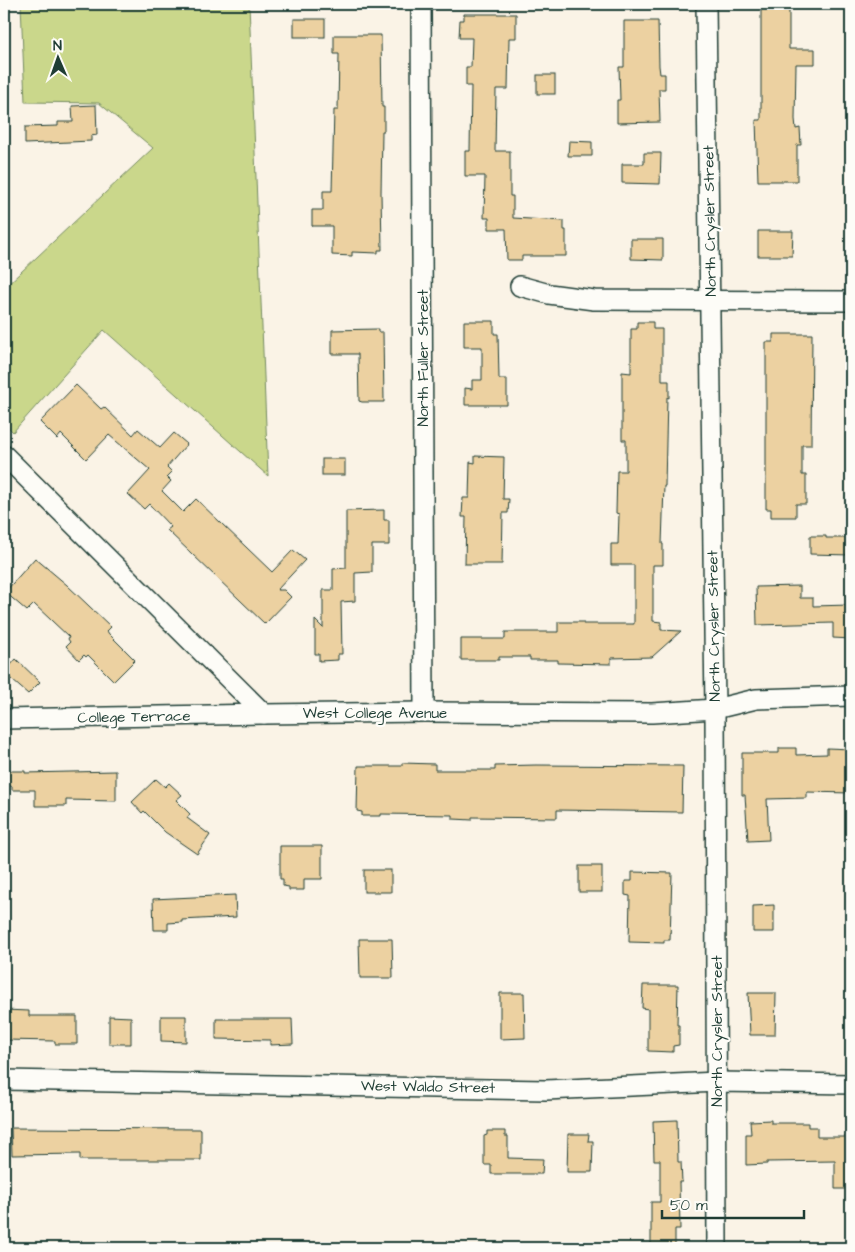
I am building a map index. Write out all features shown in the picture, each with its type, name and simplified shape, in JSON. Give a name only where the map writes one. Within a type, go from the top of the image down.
[{"type":"street","name":"North Fuller Street","points":[[421,4],[424,712]]},
{"type":"street","name":"North Crysler Street","points":[[706,4],[715,709],[717,1248]]},
{"type":"street","points":[[520,286],[549,294],[594,300],[851,301]]},
{"type":"street","points":[[4,456],[264,714]]},
{"type":"street","name":"West College Avenue","points":[[264,714],[424,712],[652,713],[715,709],[756,700],[851,696]]},
{"type":"street","name":"College Terrace","points":[[4,720],[264,714]]},
{"type":"street","name":"West Waldo Street","points":[[4,1080],[546,1090],[717,1082],[851,1084]]},
{"type":"green space","points":[[21,4],[249,4],[268,476],[104,330],[13,432],[4,423],[4,288],[153,148],[99,103],[25,102]]},
{"type":"building","points":[[761,4],[789,4],[789,49],[815,49],[815,64],[796,64],[795,119],[796,129],[800,128],[801,145],[797,145],[797,181],[758,181],[756,120],[761,120]]},
{"type":"building","points":[[464,14],[516,14],[516,38],[509,38],[508,89],[496,89],[495,151],[510,151],[510,196],[513,196],[513,218],[564,221],[566,256],[522,256],[522,260],[507,260],[506,229],[489,229],[489,218],[484,218],[485,176],[465,176],[465,151],[470,151],[471,86],[466,86],[466,67],[471,67],[472,38],[459,38],[460,20],[464,20]]},
{"type":"building","points":[[294,19],[325,19],[325,37],[294,37]]},
{"type":"building","points":[[624,21],[658,21],[660,74],[665,74],[665,89],[659,89],[660,122],[617,123],[617,100],[620,100],[619,67],[624,67]]},
{"type":"building","points":[[334,35],[381,35],[384,131],[382,131],[382,250],[378,250],[378,253],[352,252],[352,256],[332,255],[332,226],[312,226],[312,210],[323,210],[323,191],[332,191],[334,110],[338,110],[339,54],[334,54]]},
{"type":"building","points":[[537,75],[555,75],[555,94],[537,94]]},
{"type":"building","points":[[96,105],[97,135],[91,136],[91,141],[25,144],[25,127],[58,126],[58,122],[73,122],[72,106]]},
{"type":"building","points":[[569,141],[592,142],[592,156],[568,156]]},
{"type":"building","points":[[644,153],[661,153],[660,184],[622,183],[622,164],[644,164]]},
{"type":"building","points":[[758,231],[793,231],[792,256],[758,256]]},
{"type":"building","points":[[631,239],[663,239],[663,260],[631,259]]},
{"type":"building","points":[[464,321],[494,321],[494,334],[498,334],[499,379],[507,379],[507,405],[465,405],[465,388],[472,389],[472,380],[482,380],[482,347],[464,347]]},
{"type":"building","points":[[637,322],[653,322],[653,329],[662,329],[662,381],[669,381],[662,544],[663,565],[653,565],[653,621],[661,622],[661,630],[681,631],[652,657],[611,658],[611,664],[558,663],[558,660],[530,660],[530,657],[499,657],[499,660],[461,660],[461,639],[505,639],[505,632],[558,632],[558,622],[634,624],[634,565],[611,565],[611,544],[618,544],[619,514],[616,513],[617,471],[626,471],[626,440],[622,440],[622,372],[631,373],[631,329],[637,329]]},
{"type":"building","points":[[378,329],[378,332],[383,332],[384,402],[362,402],[359,401],[358,354],[332,354],[332,330]]},
{"type":"building","points":[[773,334],[812,334],[811,445],[802,445],[802,475],[806,475],[806,504],[796,504],[796,517],[771,517],[771,509],[766,509],[766,342],[773,342]]},
{"type":"building","points":[[76,385],[101,409],[104,407],[133,435],[138,429],[160,448],[174,433],[187,444],[167,467],[172,472],[167,477],[171,481],[162,491],[183,512],[196,499],[272,572],[293,550],[305,560],[277,590],[284,590],[291,597],[265,624],[167,530],[171,527],[149,504],[144,509],[128,494],[150,470],[109,435],[86,459],[61,434],[57,439],[40,422]]},
{"type":"building","points":[[475,456],[504,457],[503,499],[509,499],[508,513],[503,513],[502,564],[465,564],[466,517],[462,517],[463,498],[469,498],[470,462],[475,463]]},
{"type":"building","points":[[322,459],[345,459],[345,475],[322,475]]},
{"type":"building","points":[[384,510],[384,520],[389,520],[389,545],[372,545],[372,572],[355,573],[355,601],[341,602],[342,654],[338,654],[338,660],[319,661],[319,654],[315,654],[315,620],[323,628],[323,590],[333,590],[333,569],[346,568],[346,511]]},
{"type":"building","points":[[810,536],[851,538],[851,555],[810,554]]},
{"type":"building","points":[[35,558],[67,585],[111,627],[107,631],[109,634],[135,660],[114,681],[88,655],[86,657],[84,655],[79,660],[66,646],[70,642],[69,637],[34,604],[27,611],[5,592]]},
{"type":"building","points":[[800,586],[800,598],[813,598],[813,606],[850,605],[851,639],[833,638],[833,623],[757,625],[756,587]]},
{"type":"building","points":[[16,659],[40,682],[28,694],[4,673]]},
{"type":"building","points":[[779,748],[796,748],[796,755],[827,754],[827,748],[851,749],[851,793],[807,792],[807,798],[767,799],[769,840],[748,841],[745,795],[742,795],[742,753],[779,753]]},
{"type":"building","points":[[402,763],[435,764],[435,770],[495,770],[495,766],[536,765],[683,766],[682,812],[557,810],[557,818],[472,817],[472,820],[453,819],[453,815],[381,814],[381,816],[362,816],[362,812],[357,811],[358,766],[402,766]]},
{"type":"building","points":[[4,771],[25,771],[25,773],[116,771],[116,801],[66,800],[66,806],[35,806],[35,790],[12,790],[12,786],[4,786]]},
{"type":"building","points":[[156,779],[165,787],[169,783],[182,795],[176,800],[190,814],[187,818],[210,835],[197,854],[165,832],[132,802]]},
{"type":"building","points":[[280,846],[322,846],[322,879],[304,879],[304,890],[289,890],[289,887],[283,886],[283,879],[280,879]]},
{"type":"building","points":[[579,866],[602,866],[602,892],[579,892]]},
{"type":"building","points":[[364,870],[391,870],[391,892],[364,892]]},
{"type":"building","points":[[632,872],[672,873],[670,940],[664,940],[664,943],[629,942],[630,896],[625,895],[625,881],[632,881]]},
{"type":"building","points":[[235,895],[236,917],[182,920],[182,922],[168,923],[168,930],[154,930],[153,899]]},
{"type":"building","points":[[774,905],[774,932],[753,932],[753,906]]},
{"type":"building","points":[[359,939],[392,939],[393,978],[360,978]]},
{"type":"building","points":[[643,985],[678,985],[677,1025],[679,1025],[679,1045],[673,1046],[673,1052],[648,1051],[648,1009],[642,1008]]},
{"type":"building","points":[[500,993],[524,993],[525,1038],[500,1039]]},
{"type":"building","points":[[748,993],[776,993],[775,1035],[750,1035]]},
{"type":"building","points":[[4,1010],[29,1011],[29,1016],[77,1016],[77,1044],[55,1044],[55,1041],[4,1040]]},
{"type":"building","points":[[109,1016],[131,1017],[131,1044],[109,1044]]},
{"type":"building","points":[[161,1016],[186,1016],[186,1042],[161,1041]]},
{"type":"building","points":[[216,1019],[292,1019],[293,1044],[270,1045],[270,1040],[216,1039]]},
{"type":"building","points":[[677,1120],[678,1162],[681,1162],[682,1182],[679,1182],[680,1229],[675,1229],[675,1248],[651,1248],[651,1202],[660,1202],[660,1160],[654,1160],[653,1121]]},
{"type":"building","points":[[771,1120],[771,1123],[808,1123],[808,1127],[817,1127],[817,1137],[851,1137],[851,1189],[835,1189],[835,1161],[767,1162],[767,1164],[746,1165],[746,1134],[751,1134],[750,1121]]},
{"type":"building","points":[[11,1128],[201,1129],[201,1160],[80,1160],[80,1154],[12,1155]]},
{"type":"building","points":[[487,1131],[505,1131],[505,1136],[508,1136],[508,1158],[543,1159],[542,1174],[491,1174],[491,1165],[484,1165],[484,1136],[487,1135]]},
{"type":"building","points":[[568,1134],[589,1134],[588,1141],[593,1141],[592,1172],[567,1172]]}]
